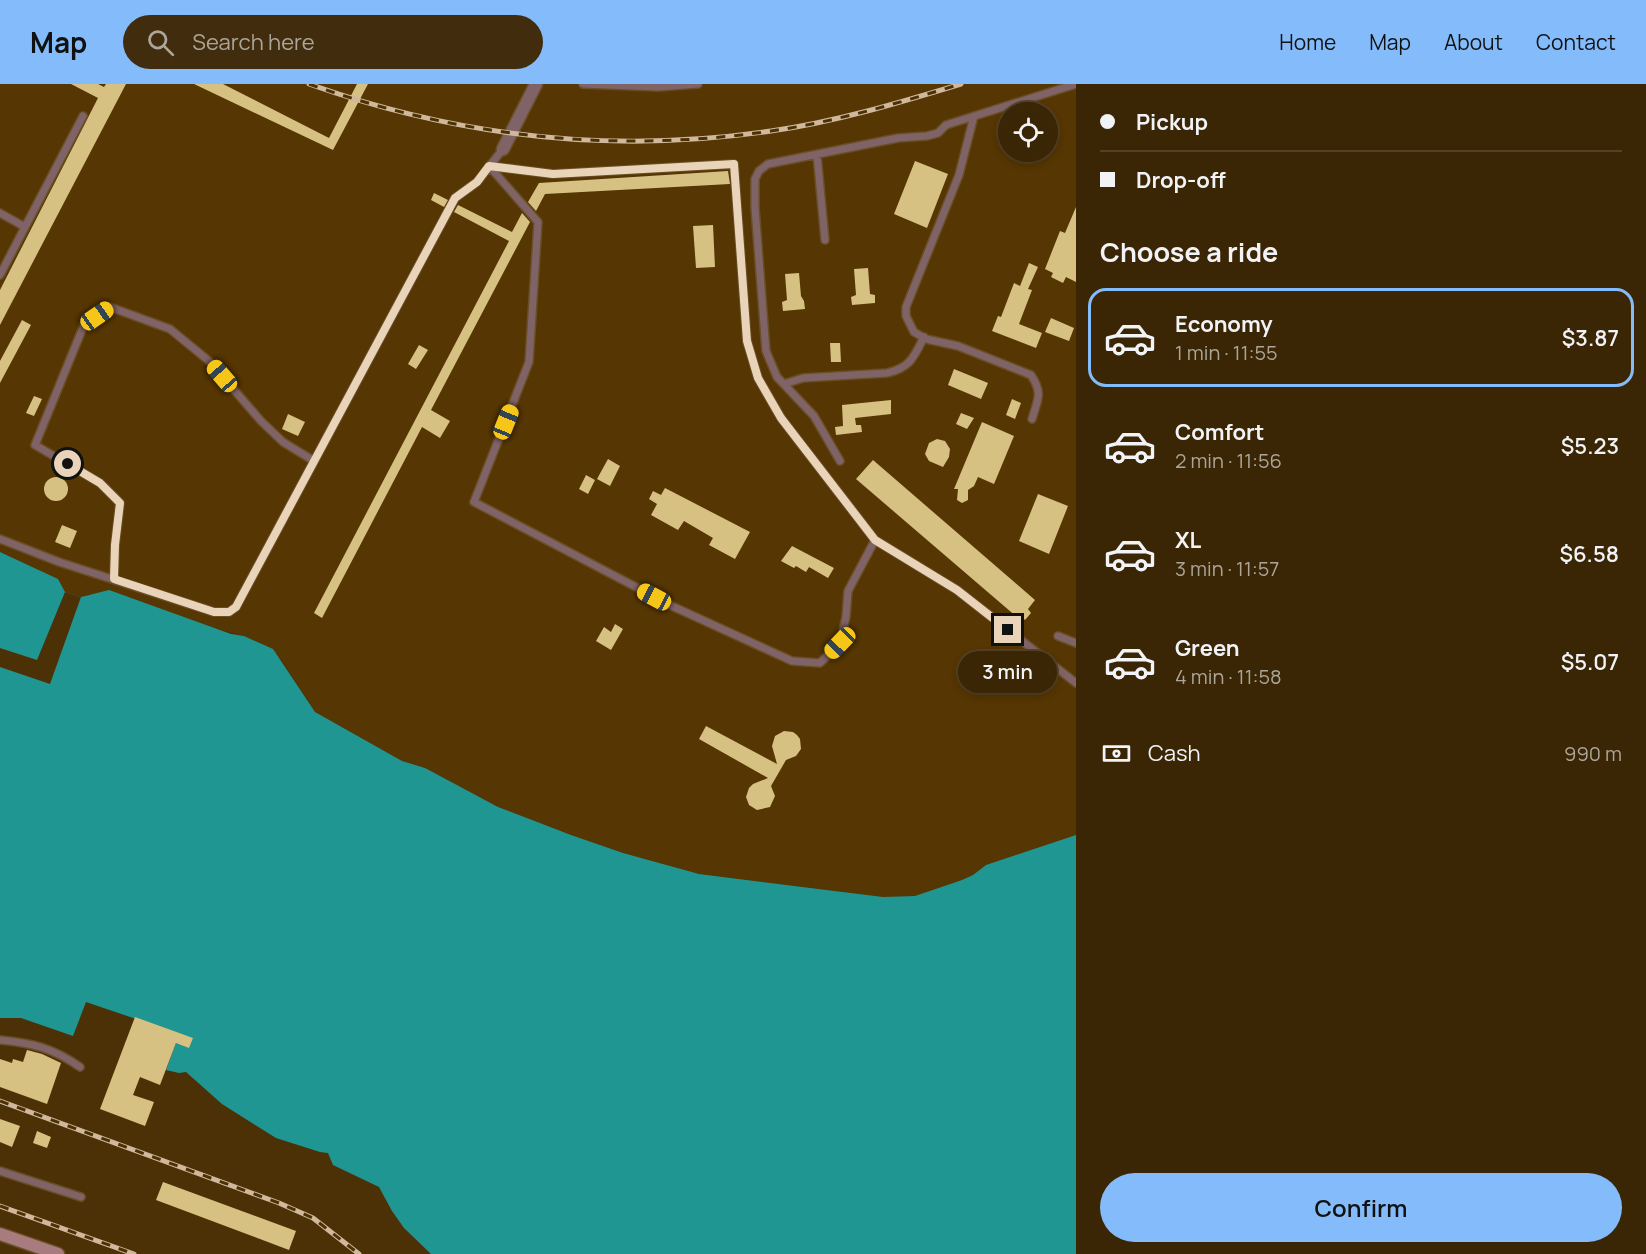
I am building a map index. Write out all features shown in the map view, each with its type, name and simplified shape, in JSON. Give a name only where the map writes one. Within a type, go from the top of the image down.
[{"type":"main road","points":[[0,1234],[58,1254]]},
{"type":"street","points":[[502,149],[536,84]]},
{"type":"lane","points":[[583,84],[658,87],[698,84]]},
{"type":"lane","points":[[840,461],[814,416],[777,377],[766,351],[756,208],[755,179],[759,171],[768,164],[898,138],[938,133],[946,125],[1076,84]]},
{"type":"lane","points":[[0,275],[83,116]]},
{"type":"lane","points":[[974,116],[959,175],[906,307],[906,316],[914,332],[924,337],[958,346],[1031,375],[1040,393],[1032,419]]},
{"type":"lane","points":[[0,539],[60,562],[214,612],[229,612],[236,607],[455,198],[477,182],[502,149]]},
{"type":"lane","points":[[817,155],[825,240]]},
{"type":"lane","points":[[489,166],[553,174],[734,164],[747,341],[758,378],[781,418],[875,540],[957,590],[1076,683]]},
{"type":"lane","points":[[489,166],[538,222],[529,362],[474,502],[674,607],[792,661],[820,663],[840,643],[846,616],[848,591],[875,540]]},
{"type":"lane","points":[[0,213],[25,227]]},
{"type":"lane","points":[[114,579],[120,503],[100,483],[35,445],[84,325],[110,307],[170,329],[209,362],[261,421],[283,442],[314,461]]},
{"type":"lane","points":[[784,384],[803,378],[887,373],[899,370],[912,360],[924,337]]},
{"type":"lane","points":[[1058,636],[1076,643]]},
{"type":"lane","points":[[0,1040],[23,1042],[59,1053],[80,1066]]},
{"type":"lane","points":[[0,1171],[81,1197]]},
{"type":"shaded area","points":[[0,84],[1076,84],[1076,835],[986,865],[962,880],[915,896],[883,897],[699,874],[623,853],[571,835],[498,807],[425,769],[402,761],[315,712],[281,659],[244,636],[89,594],[81,597],[65,592],[58,579],[0,552]]},
{"type":"water","points":[[0,552],[58,579],[65,592],[81,597],[109,590],[231,634],[244,636],[273,649],[315,712],[402,761],[425,768],[498,807],[571,835],[623,853],[699,874],[883,897],[915,896],[962,880],[986,865],[1076,835],[1076,1254],[431,1254],[404,1228],[379,1187],[333,1165],[328,1153],[276,1138],[222,1104],[186,1072],[166,1070],[176,1043],[192,1038],[86,1002],[73,1036],[21,1018],[0,1018]]},
{"type":"pier","points":[[65,592],[81,597],[50,684],[0,667],[0,648],[37,660]]},
{"type":"building","points":[[71,84],[98,84],[104,87],[106,84],[126,84],[0,325],[0,290],[98,98]]},
{"type":"building","points":[[194,84],[223,84],[329,138],[357,84],[368,84],[333,150]]},
{"type":"building","points":[[915,161],[948,174],[927,228],[894,214]]},
{"type":"building","points":[[728,171],[730,184],[545,194],[536,211],[528,202],[539,183]]},
{"type":"building","points":[[434,193],[448,200],[444,207],[431,200]]},
{"type":"building","points":[[458,205],[512,232],[522,213],[530,222],[431,410],[450,421],[440,438],[422,427],[322,618],[314,613],[509,241],[454,212]]},
{"type":"building","points":[[1076,207],[1076,282],[1066,277],[1063,283],[1051,277],[1053,273],[1045,269],[1060,231],[1065,233]]},
{"type":"building","points":[[713,225],[715,267],[696,268],[693,226]]},
{"type":"building","points":[[1029,263],[1038,267],[1028,289],[1032,290],[1019,324],[1042,333],[1036,348],[992,331],[998,316],[1001,317],[1014,283],[1020,286]]},
{"type":"building","points":[[868,268],[870,294],[875,295],[875,303],[852,305],[851,297],[856,295],[854,269]]},
{"type":"building","points":[[799,273],[801,296],[805,309],[783,311],[782,302],[787,300],[785,274]]},
{"type":"building","points":[[1051,318],[1074,328],[1069,341],[1045,332]]},
{"type":"building","points":[[22,320],[31,325],[0,383],[0,361]]},
{"type":"building","points":[[830,343],[840,343],[841,362],[831,362]]},
{"type":"building","points":[[419,345],[428,350],[416,369],[408,364]]},
{"type":"building","points":[[954,369],[988,383],[981,399],[948,385]]},
{"type":"building","points":[[34,396],[42,399],[34,416],[26,413]]},
{"type":"building","points":[[1012,399],[1021,403],[1015,419],[1006,415]]},
{"type":"building","points":[[891,400],[891,414],[855,418],[856,425],[861,425],[862,432],[836,435],[835,427],[843,426],[842,405]]},
{"type":"building","points":[[961,413],[974,418],[967,429],[956,424]]},
{"type":"building","points":[[288,414],[305,422],[298,436],[282,429]]},
{"type":"building","points":[[982,422],[1014,436],[994,484],[978,477],[974,486],[968,490],[968,500],[962,503],[957,500],[958,489],[954,489]]},
{"type":"building","points":[[937,439],[945,441],[950,449],[949,457],[943,467],[929,461],[925,454],[929,443]]},
{"type":"building","points":[[608,459],[620,466],[610,486],[597,479]]},
{"type":"building","points":[[873,460],[1035,600],[1028,609],[1031,613],[1025,620],[1021,616],[1018,618],[856,479]]},
{"type":"building","points":[[586,475],[595,480],[588,494],[579,489]]},
{"type":"building","points":[[56,477],[65,480],[68,489],[65,498],[56,501],[47,498],[44,489],[47,480]]},
{"type":"building","points":[[665,488],[750,532],[735,559],[709,545],[713,538],[684,521],[678,530],[651,515],[657,504],[649,499],[653,491],[661,495]]},
{"type":"building","points":[[1038,494],[1068,506],[1049,554],[1019,541]]},
{"type":"building","points":[[62,525],[77,531],[70,548],[55,542]]},
{"type":"building","points":[[792,546],[834,568],[828,578],[809,567],[806,572],[781,561]]},
{"type":"building","points":[[615,624],[623,629],[611,650],[596,641],[604,627],[611,632]]},
{"type":"building","points":[[706,726],[777,764],[772,746],[775,736],[784,731],[797,735],[801,749],[796,756],[786,760],[771,786],[775,796],[770,807],[757,810],[749,805],[746,797],[753,784],[768,778],[699,739]]},
{"type":"building","points":[[135,1017],[193,1038],[189,1048],[176,1043],[160,1085],[140,1077],[133,1095],[154,1102],[145,1126],[100,1109]]},
{"type":"building","points":[[27,1050],[61,1063],[47,1104],[0,1087],[0,1059],[12,1063],[13,1059],[23,1062]]},
{"type":"building","points":[[0,1119],[20,1126],[12,1147],[0,1142]]},
{"type":"building","points":[[37,1131],[51,1137],[47,1148],[33,1143]]},
{"type":"building","points":[[163,1182],[296,1231],[289,1250],[156,1200]]},
{"type":"railway","points":[[309,84],[422,117],[479,128],[537,136],[654,141],[712,138],[819,123],[961,84]]},
{"type":"railway","points":[[0,1101],[279,1203],[313,1218],[359,1254]]},
{"type":"railway","points":[[0,1206],[134,1254]]},
{"type":"route","points":[[68,464],[100,483],[120,503],[114,579],[214,612],[229,612],[236,607],[455,198],[477,182],[489,166],[553,174],[734,164],[747,341],[758,378],[781,418],[875,540],[957,590],[1008,630]]}]
